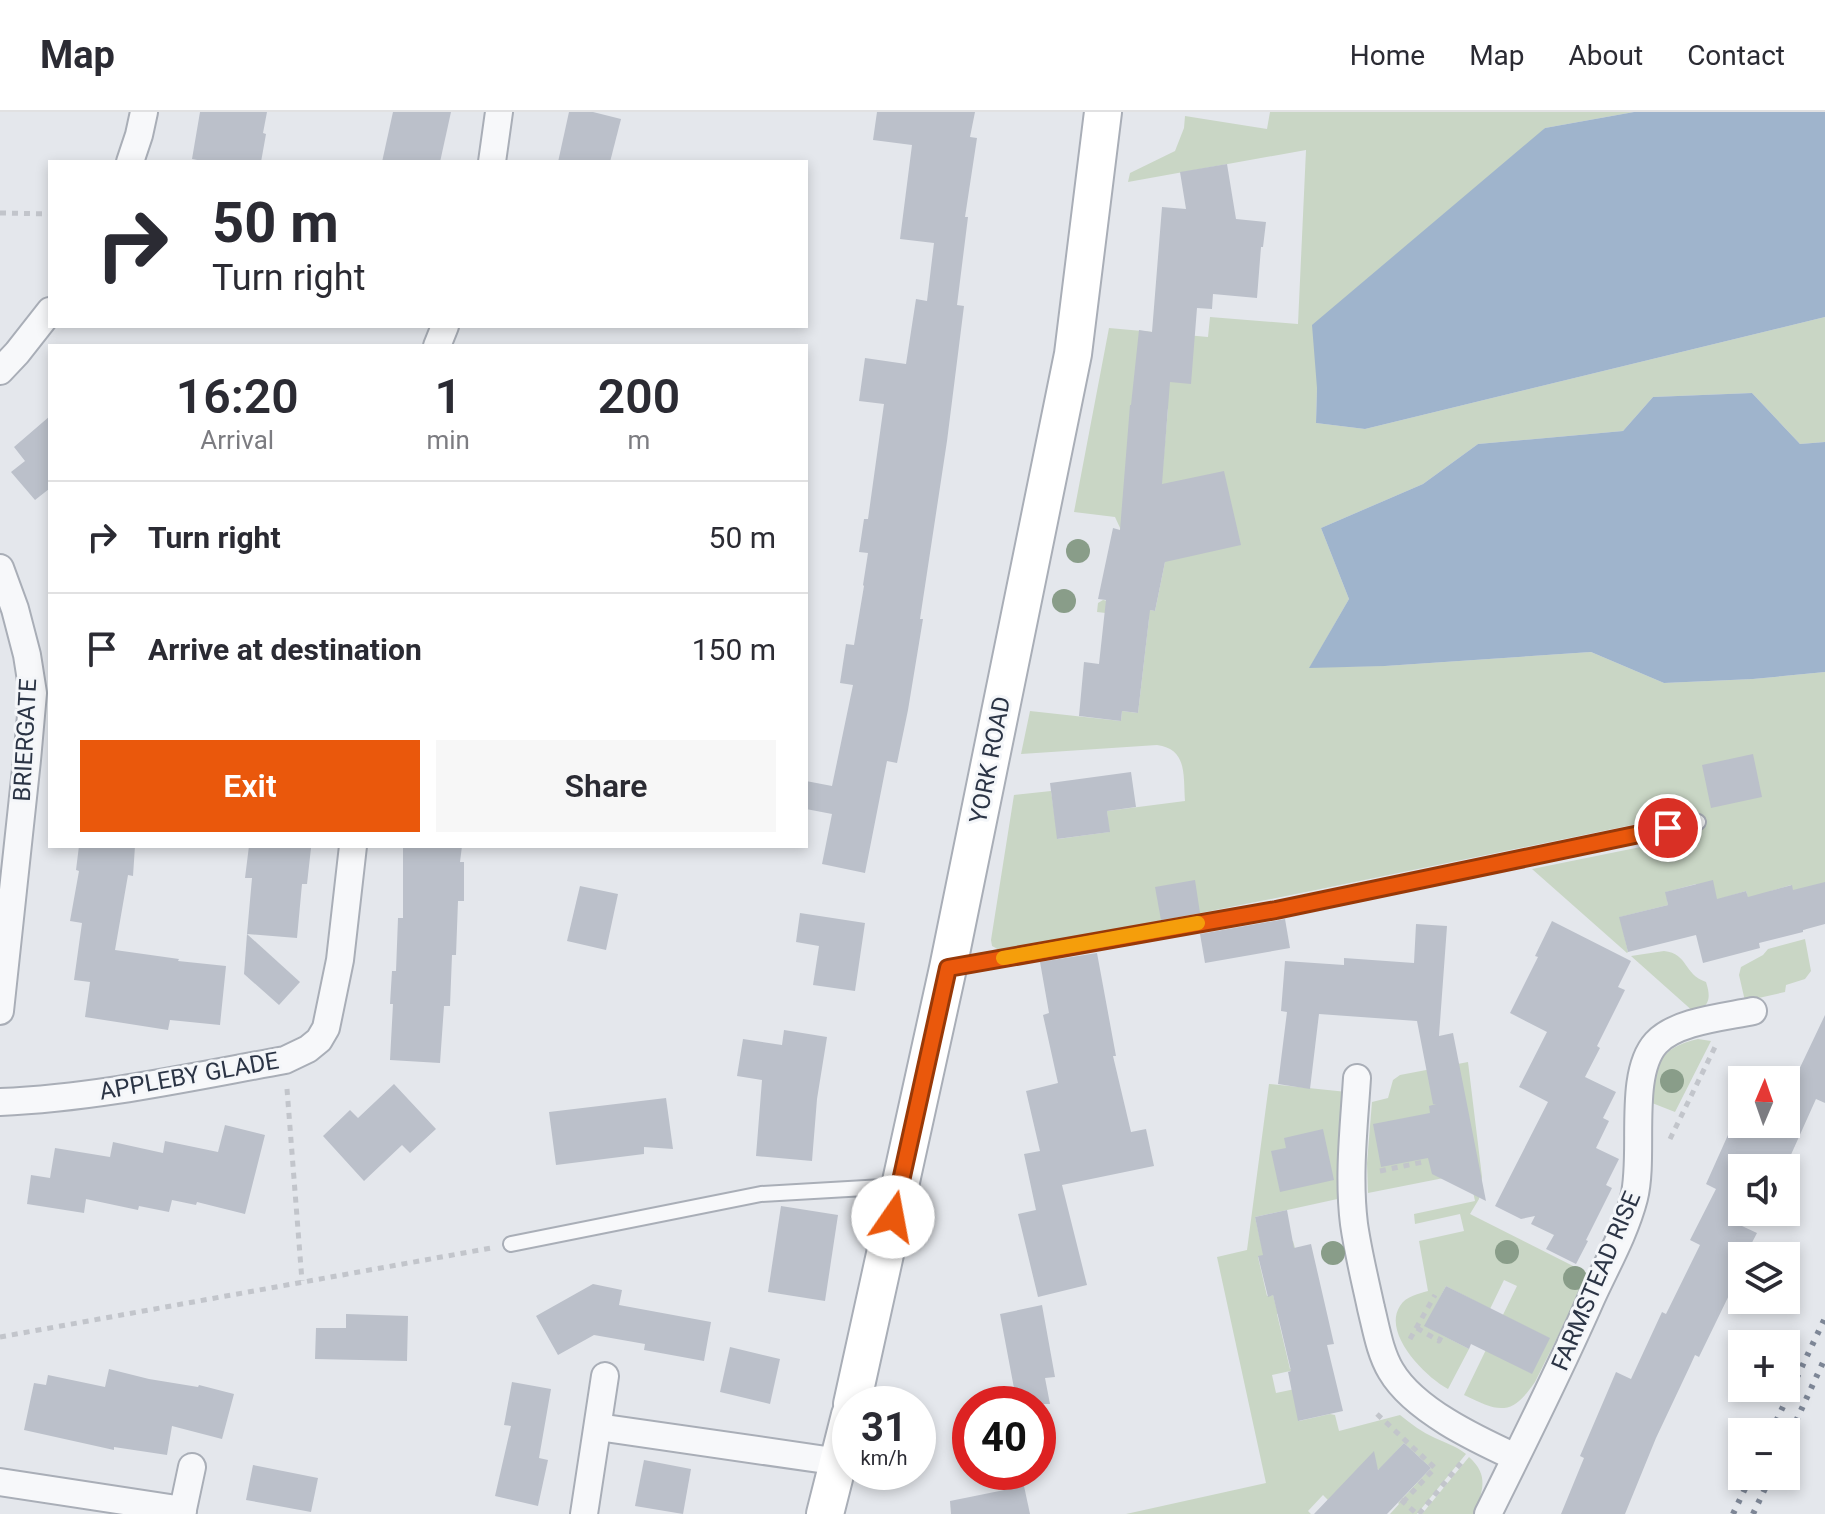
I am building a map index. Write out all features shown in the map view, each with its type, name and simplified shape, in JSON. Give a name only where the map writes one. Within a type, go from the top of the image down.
[{"type":"street","points":[[131,160],[144,112]]},
{"type":"street","points":[[492,160],[499,112]]},
{"type":"street","name":"YORK ROAD","points":[[856,1386],[948,968],[1073,354],[1103,112]]},
{"type":"street","points":[[0,371],[48,314]]},
{"type":"street","name":"BRIERGATE","points":[[0,568],[41,692],[27,760],[0,1011]]},
{"type":"street","name":"APPLEBY GLADE","points":[[0,1102],[87,1095],[285,1060],[308,1049],[319,1040],[326,1028],[340,960],[353,848]]},
{"type":"street","name":"FARMSTEAD RISE","points":[[1488,1514],[1555,1379],[1629,1216],[1638,1182],[1638,1103],[1648,1057],[1656,1043],[1676,1028],[1753,1011]]},
{"type":"street","points":[[1357,1078],[1352,1176],[1354,1222],[1373,1319],[1386,1359],[1392,1372],[1415,1397],[1444,1420],[1479,1441],[1515,1457]]},
{"type":"street","points":[[584,1514],[605,1376]]},
{"type":"street","points":[[598,1427],[832,1461]]},
{"type":"street","points":[[0,1482],[183,1512],[192,1467]]},
{"type":"street","points":[[825,1514],[832,1490]]},
{"type":"lane","points":[[948,968],[1276,910],[1698,822]]},
{"type":"lane","points":[[511,1244],[761,1194],[900,1186]]},
{"type":"path","points":[[0,213],[48,214]]},
{"type":"path","points":[[1638,1182],[1648,1179],[1656,1169],[1716,1045],[1718,1019]]},
{"type":"path","points":[[285,1060],[302,1281]]},
{"type":"path","points":[[1352,1176],[1423,1162]]},
{"type":"path","points":[[0,1337],[511,1244]]},
{"type":"path","points":[[1392,1372],[1435,1295]]},
{"type":"path","points":[[1417,1328],[1439,1341],[1442,1335]]},
{"type":"path","points":[[1377,1414],[1435,1468],[1402,1501],[1418,1514],[1479,1441]]},
{"type":"green space","points":[[1270,112],[1634,112],[1545,128],[1317,388],[1316,423],[1365,429],[1825,317],[1825,442],[1800,444],[1752,393],[1653,397],[1623,431],[1478,444],[1423,484],[1321,528],[1349,599],[1310,667],[1385,666],[1591,652],[1664,683],[1825,672],[1825,888],[1796,890],[1806,929],[1803,930],[1791,885],[1771,891],[1775,906],[1752,912],[1746,891],[1723,898],[1712,931],[1695,935],[1696,884],[1666,892],[1668,905],[1620,917],[1627,953],[1532,869],[1690,837],[1685,814],[1003,952],[992,946],[1014,795],[1051,791],[1058,839],[1109,832],[1107,811],[1185,801],[1179,758],[1174,752],[1157,745],[1021,754],[1030,711],[1121,721],[1122,711],[1138,713],[1149,618],[1097,612],[1098,603],[1103,600],[1155,611],[1165,562],[1121,530],[1115,517],[1074,512],[1109,328],[1208,337],[1210,317],[1298,324],[1306,150],[1128,182],[1130,173],[1175,151],[1185,116],[1267,129]],"holes":[[[1130,405],[1168,409],[1163,464]]]},
{"type":"green space","points":[[1805,939],[1811,971],[1805,979],[1786,985],[1785,992],[1745,1001],[1739,975],[1741,967],[1768,949]]},
{"type":"green space","points":[[1664,951],[1678,956],[1693,974],[1706,982],[1708,1000],[1695,1013],[1631,956]]},
{"type":"green space","points":[[1698,1039],[1711,1041],[1675,1112],[1647,1101],[1661,1060],[1675,1047]]},
{"type":"green space","points":[[1468,1062],[1482,1177],[1479,1199],[1470,1214],[1589,1274],[1535,1382],[1519,1401],[1504,1408],[1486,1405],[1464,1395],[1517,1286],[1504,1280],[1490,1309],[1446,1286],[1425,1326],[1469,1349],[1448,1389],[1418,1365],[1401,1341],[1397,1329],[1396,1317],[1400,1306],[1412,1296],[1428,1291],[1419,1241],[1464,1231],[1460,1214],[1415,1224],[1414,1214],[1475,1201],[1469,1173],[1368,1193],[1372,1102],[1388,1098],[1393,1080],[1400,1075]]},
{"type":"green space","points":[[1269,1084],[1347,1092],[1342,1198],[1255,1217],[1262,1247],[1293,1241],[1295,1248],[1258,1257],[1267,1296],[1273,1295],[1277,1310],[1308,1306],[1277,1314],[1290,1369],[1322,1364],[1272,1375],[1276,1393],[1295,1389],[1299,1421],[1335,1415],[1339,1431],[1400,1415],[1412,1425],[1466,1454],[1417,1514],[1390,1514],[1431,1468],[1404,1443],[1379,1470],[1367,1459],[1335,1507],[1323,1495],[1308,1511],[1311,1514],[1126,1514],[1266,1483],[1217,1257],[1247,1250]]},
{"type":"green space","points":[[1469,1457],[1482,1477],[1482,1491],[1475,1514],[1422,1514]]},
{"type":"water","points":[[1634,112],[1825,112],[1825,317],[1365,429],[1316,423],[1317,388],[1312,325],[1545,128]]},
{"type":"water","points":[[1752,393],[1800,444],[1825,442],[1825,672],[1664,683],[1591,652],[1309,668],[1349,599],[1321,528],[1423,484],[1478,444],[1623,431],[1653,397]]},
{"type":"building","points":[[200,112],[267,112],[261,160],[192,159]]},
{"type":"building","points":[[393,112],[451,112],[440,160],[382,160]]},
{"type":"building","points":[[569,112],[593,112],[621,119],[611,160],[558,160]]},
{"type":"building","points":[[877,112],[975,112],[970,137],[977,138],[965,217],[968,217],[957,305],[964,306],[920,619],[923,619],[897,763],[887,761],[865,873],[822,864],[832,814],[808,809],[808,781],[832,786],[853,685],[840,683],[846,644],[854,645],[864,586],[868,553],[859,552],[864,519],[868,519],[884,404],[859,401],[865,358],[906,364],[916,299],[927,301],[934,243],[900,239],[912,145],[873,140]]},
{"type":"building","points":[[1227,164],[1236,219],[1266,222],[1257,298],[1213,294],[1212,309],[1197,308],[1191,384],[1170,382],[1162,484],[1224,471],[1241,545],[1165,562],[1155,611],[1150,610],[1138,713],[1122,711],[1121,721],[1079,716],[1084,662],[1099,664],[1106,600],[1098,599],[1113,528],[1120,530],[1139,330],[1152,332],[1162,207],[1186,209],[1180,172]]},
{"type":"building","points":[[48,418],[48,490],[35,500],[11,472],[25,461],[14,447]]},
{"type":"building","points":[[1753,754],[1762,797],[1711,808],[1702,765]]},
{"type":"building","points":[[1131,772],[1136,807],[1107,811],[1110,832],[1057,839],[1050,783]]},
{"type":"building","points":[[79,848],[135,848],[133,876],[128,875],[115,950],[226,966],[220,1025],[170,1020],[168,1030],[85,1017],[90,982],[74,980],[82,923],[70,921],[79,871],[76,870]]},
{"type":"building","points":[[249,848],[311,848],[307,884],[302,884],[297,938],[247,934],[252,878],[245,878]]},
{"type":"building","points":[[403,848],[462,848],[464,901],[458,901],[456,955],[452,955],[450,1006],[444,1006],[440,1063],[390,1060],[392,971],[396,971],[398,918],[403,918]]},
{"type":"building","points":[[1195,880],[1200,913],[1161,920],[1155,887]]},
{"type":"building","points":[[1713,880],[1717,899],[1746,891],[1748,897],[1792,885],[1793,890],[1825,882],[1825,924],[1759,943],[1760,948],[1703,963],[1696,935],[1628,952],[1619,917],[1668,905],[1665,892]]},
{"type":"building","points":[[580,886],[618,894],[606,950],[567,941]]},
{"type":"building","points":[[800,913],[865,923],[855,991],[813,985],[819,946],[796,942]]},
{"type":"building","points":[[1285,919],[1290,948],[1205,963],[1200,934]]},
{"type":"building","points":[[1552,921],[1631,961],[1618,987],[1625,990],[1585,1077],[1616,1092],[1603,1118],[1609,1121],[1596,1148],[1619,1159],[1606,1185],[1612,1188],[1576,1264],[1546,1249],[1554,1235],[1531,1224],[1535,1216],[1521,1219],[1495,1206],[1548,1102],[1519,1087],[1547,1032],[1510,1013]]},
{"type":"building","points":[[1416,924],[1447,926],[1439,1036],[1453,1033],[1486,1201],[1432,1174],[1428,1158],[1381,1167],[1373,1124],[1430,1113],[1429,1106],[1436,1104],[1433,1104],[1417,1021],[1319,1014],[1310,1089],[1278,1084],[1287,1012],[1281,1011],[1285,961],[1344,965],[1344,958],[1414,963]]},
{"type":"building","points":[[247,934],[300,982],[279,1005],[244,974]]},
{"type":"building","points":[[1097,953],[1116,1056],[1113,1056],[1131,1132],[1146,1129],[1154,1166],[1062,1185],[1087,1285],[1038,1297],[1018,1214],[1036,1210],[1024,1154],[1040,1151],[1026,1091],[1058,1083],[1043,1015],[1049,1013],[1040,962]]},
{"type":"building","points":[[1825,1015],[1825,1103],[1816,1099],[1800,1135],[1800,1068]]},
{"type":"building","points":[[784,1030],[827,1037],[817,1099],[812,1161],[756,1156],[762,1080],[737,1076],[743,1039],[782,1045]]},
{"type":"building","points":[[394,1084],[436,1129],[410,1153],[402,1145],[364,1181],[323,1136],[350,1110],[358,1118]]},
{"type":"building","points":[[666,1098],[673,1149],[644,1147],[644,1154],[556,1165],[549,1112]]},
{"type":"building","points":[[225,1125],[265,1135],[245,1214],[197,1202],[196,1205],[172,1200],[169,1212],[139,1206],[138,1210],[86,1199],[84,1213],[27,1204],[31,1175],[50,1178],[55,1148],[110,1157],[113,1142],[163,1153],[165,1141],[218,1152]]},
{"type":"building","points":[[1323,1129],[1334,1180],[1280,1192],[1271,1151],[1286,1148],[1284,1138]]},
{"type":"building","points":[[1728,1135],[1728,1138],[1798,1138],[1791,1154],[1728,1154],[1728,1226],[1742,1226],[1757,1233],[1752,1242],[1728,1242],[1728,1297],[1699,1357],[1695,1355],[1625,1514],[1561,1514],[1584,1458],[1580,1456],[1616,1372],[1631,1379],[1662,1312],[1666,1314],[1700,1245],[1690,1240],[1716,1189],[1706,1184]]},
{"type":"building","points":[[781,1206],[838,1215],[825,1301],[768,1292]]},
{"type":"building","points":[[1287,1210],[1294,1248],[1311,1244],[1334,1344],[1327,1345],[1343,1411],[1298,1421],[1288,1372],[1291,1371],[1273,1295],[1268,1297],[1258,1256],[1263,1255],[1255,1217]]},
{"type":"building","points":[[593,1284],[622,1290],[619,1305],[711,1322],[704,1361],[644,1350],[645,1344],[594,1335],[558,1355],[536,1316]]},
{"type":"building","points":[[1446,1286],[1550,1338],[1532,1374],[1471,1344],[1469,1349],[1424,1326]]},
{"type":"building","points":[[1042,1305],[1055,1377],[1045,1378],[1047,1386],[1014,1386],[1000,1314]]},
{"type":"building","points":[[346,1314],[408,1316],[407,1361],[315,1359],[316,1328],[346,1328]]},
{"type":"building","points":[[730,1347],[780,1359],[770,1404],[720,1392]]},
{"type":"building","points":[[109,1369],[234,1394],[222,1439],[172,1426],[167,1455],[114,1447],[114,1450],[24,1430],[34,1383],[46,1385],[48,1375],[105,1387]]},
{"type":"building","points":[[512,1382],[551,1389],[539,1458],[548,1460],[538,1506],[495,1496],[511,1426],[504,1425]]},
{"type":"building","points":[[1404,1443],[1431,1468],[1387,1514],[1314,1514],[1374,1451],[1378,1470]]},
{"type":"building","points":[[644,1460],[691,1469],[683,1514],[635,1506]]},
{"type":"building","points":[[253,1465],[318,1478],[311,1512],[246,1500]]},
{"type":"building","points":[[1004,1490],[1025,1490],[1030,1514],[951,1514],[950,1501]]},
{"type":"railway","points":[[1778,1418],[1825,1318]]},
{"type":"railway","points":[[1797,1418],[1825,1358]]},
{"type":"railway","points":[[1733,1514],[1744,1490]]},
{"type":"railway","points":[[1753,1514],[1764,1490]]},
{"type":"slow traffic","points":[[1003,958],[1198,923]]},
{"type":"route","points":[[893,1217],[948,968],[1276,910],[1668,828]]}]
